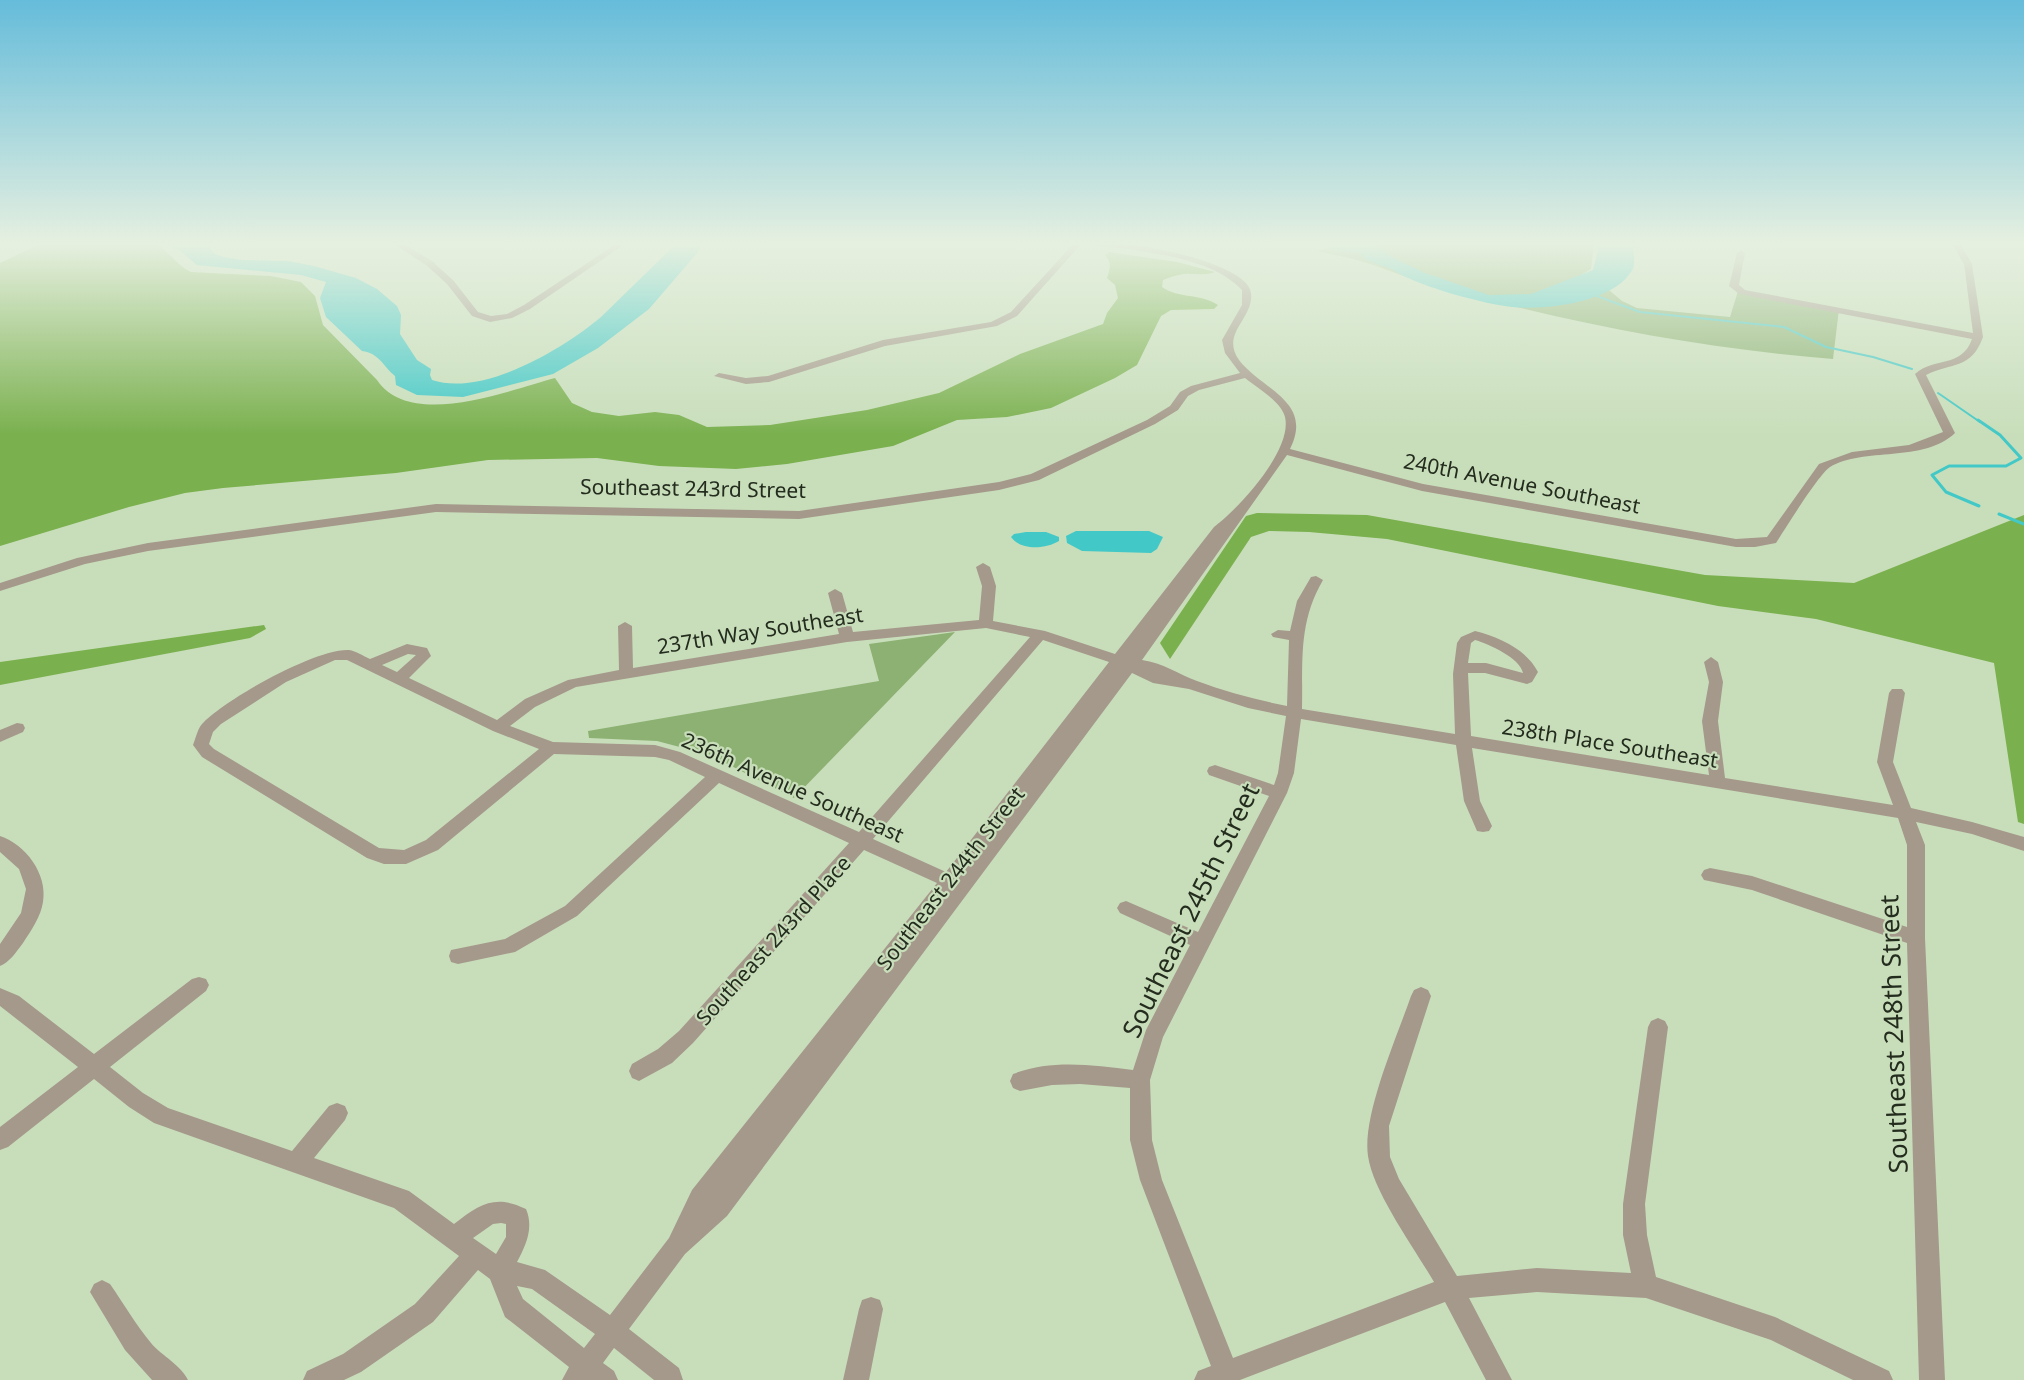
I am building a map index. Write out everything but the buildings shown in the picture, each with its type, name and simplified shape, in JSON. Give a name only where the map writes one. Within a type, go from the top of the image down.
[{"type":"street","points":[[469,306],[482,318],[501,318],[529,306]]},
{"type":"street","points":[[719,376],[746,381],[769,379],[883,343],[994,324],[1014,314],[1021,306]]},
{"type":"street","points":[[1244,306],[1227,335],[1226,343],[1229,352],[1248,374]]},
{"type":"street","points":[[1822,306],[1978,337],[1974,306]]},
{"type":"street","name":"240th Avenue Southeast","points":[[1284,451],[1456,493],[1736,543],[1755,543],[1771,540],[1823,466],[1834,459],[1908,448],[1949,433],[1920,374],[1926,370],[1959,362],[1970,355],[1976,348],[1978,337]]},
{"type":"street","name":"Southeast 244th Street","points":[[589,1375],[612,1330],[677,1246],[700,1198],[955,884],[1228,531],[1234,518],[1284,451],[1292,429],[1289,412],[1285,405],[1248,374]]},
{"type":"street","name":"Southeast 243rd Street","points":[[0,587],[91,559],[148,547],[454,507],[799,515],[999,486],[1035,477],[1151,422],[1174,408],[1184,394],[1196,388],[1248,374]]},
{"type":"street","points":[[983,567],[989,586],[986,624]]},
{"type":"street","name":"Southeast 245th Street","points":[[1217,1376],[1150,1180],[1141,1140],[1140,1080],[1153,1036],[1200,941],[1279,793],[1286,773],[1294,713],[1296,636],[1304,601],[1316,580]]},
{"type":"street","points":[[835,593],[847,637]]},
{"type":"street","name":"237th Way Southeast","points":[[498,727],[545,694],[573,683],[626,672],[847,637],[986,624],[1040,634]]},
{"type":"street","points":[[625,626],[626,672]]},
{"type":"street","name":"238th Place Southeast","points":[[1040,634],[1125,662],[1139,673],[1174,684],[1190,684],[1253,704],[1294,713],[1904,813],[2024,844]]},
{"type":"street","name":"Southeast 243rd Place","points":[[639,1071],[665,1056],[686,1038],[862,840],[1040,634]]},
{"type":"street","points":[[1278,634],[1296,636]]},
{"type":"street","points":[[369,665],[407,649],[422,651],[424,656],[399,679]]},
{"type":"street","name":"236th Avenue Southeast","points":[[551,748],[432,845],[406,856],[384,857],[373,853],[208,753],[201,745],[202,736],[216,720],[308,663],[334,655],[349,655],[498,727],[551,748],[655,751],[674,756],[955,884]]},
{"type":"street","points":[[1711,662],[1716,682],[1710,721],[1718,784]]},
{"type":"street","points":[[1462,668],[1463,741],[1473,801],[1483,826]]},
{"type":"street","name":"Southeast 248th Street","points":[[1897,693],[1885,762],[1916,845],[1916,938],[1932,1380]]},
{"type":"street","points":[[0,737],[17,728]]},
{"type":"street","points":[[1215,771],[1279,793]]},
{"type":"street","points":[[458,956],[508,946],[571,911],[718,775]]},
{"type":"street","points":[[0,843],[24,862],[33,876],[36,898],[32,912],[18,937],[0,958]]},
{"type":"street","points":[[1710,875],[1752,883],[1916,938]]},
{"type":"street","points":[[1126,908],[1200,941]]},
{"type":"street","points":[[0,1140],[199,985]]},
{"type":"street","points":[[1421,996],[1378,1126],[1379,1157],[1390,1186],[1450,1288],[1499,1380]]},
{"type":"street","points":[[0,998],[12,1002],[136,1101],[162,1116],[401,1199],[500,1271],[537,1278],[612,1330],[670,1377],[670,1380]]},
{"type":"street","points":[[1646,1286],[1635,1235],[1634,1204],[1658,1027]]},
{"type":"street","points":[[1020,1081],[1068,1072],[1140,1080]]},
{"type":"street","points":[[297,1162],[337,1113]]},
{"type":"street","points":[[455,1237],[496,1211],[507,1210],[518,1217],[517,1239],[500,1271],[514,1308],[589,1375]]},
{"type":"street","points":[[316,1380],[352,1363],[424,1313],[477,1253]]},
{"type":"street","points":[[1217,1376],[1450,1288],[1537,1280],[1646,1286],[1775,1329],[1880,1380]]},
{"type":"street","points":[[102,1292],[151,1363],[166,1376],[175,1380]]},
{"type":"street","points":[[856,1380],[871,1309]]},
{"type":"green space","points":[[0,306],[318,306],[323,325],[392,395],[412,402],[436,405],[461,402],[488,397],[555,378],[572,403],[592,412],[619,416],[655,412],[679,415],[707,427],[770,425],[867,410],[939,393],[1020,354],[1103,324],[1112,306],[1217,306],[1214,309],[1171,310],[1161,316],[1137,365],[1051,408],[1007,417],[957,420],[893,446],[787,464],[736,469],[659,466],[597,458],[488,460],[396,473],[223,488],[185,493],[129,507],[0,546]]},
{"type":"green space","points":[[1515,306],[1634,306],[1730,317],[1733,306],[1824,306],[1839,309],[1833,359],[1684,341]]},
{"type":"green space","points":[[1257,513],[1367,515],[1705,575],[1854,583],[2024,515],[2024,824],[2018,822],[1994,663],[1816,619],[1718,606],[1387,539],[1269,531],[1251,537],[1170,659],[1160,643],[1246,516]]},
{"type":"green space","points":[[264,625],[266,629],[250,638],[0,685],[0,662]]},
{"type":"green space","points":[[955,632],[794,798],[710,755],[657,741],[589,738],[588,731],[879,681],[869,644]]},
{"type":"water","points":[[323,306],[397,306],[401,315],[400,334],[417,360],[431,369],[432,380],[452,383],[475,382],[521,367],[566,343],[612,306],[651,306],[598,348],[553,374],[463,397],[417,395],[396,385],[395,376],[380,360],[373,354],[362,351],[326,317]]},
{"type":"water","points":[[1508,306],[1547,306],[1526,308]]},
{"type":"water","points":[[1076,531],[1149,531],[1163,537],[1157,549],[1151,553],[1082,551],[1067,543],[1066,536]]},
{"type":"water","points":[[1046,532],[1059,537],[1059,541],[1047,546],[1027,547],[1015,542],[1011,537],[1014,534]]},
{"type":"waterway","points":[[1625,306],[1640,312],[1784,327],[1826,347],[1873,357],[1912,369]]},
{"type":"waterway","points":[[1938,393],[1980,422]]},
{"type":"waterway","points":[[1978,420],[2000,435],[2021,458],[2006,466],[1949,466],[1932,475],[1946,492],[1979,506]]},
{"type":"waterway","points":[[1999,514],[2024,524]]}]
